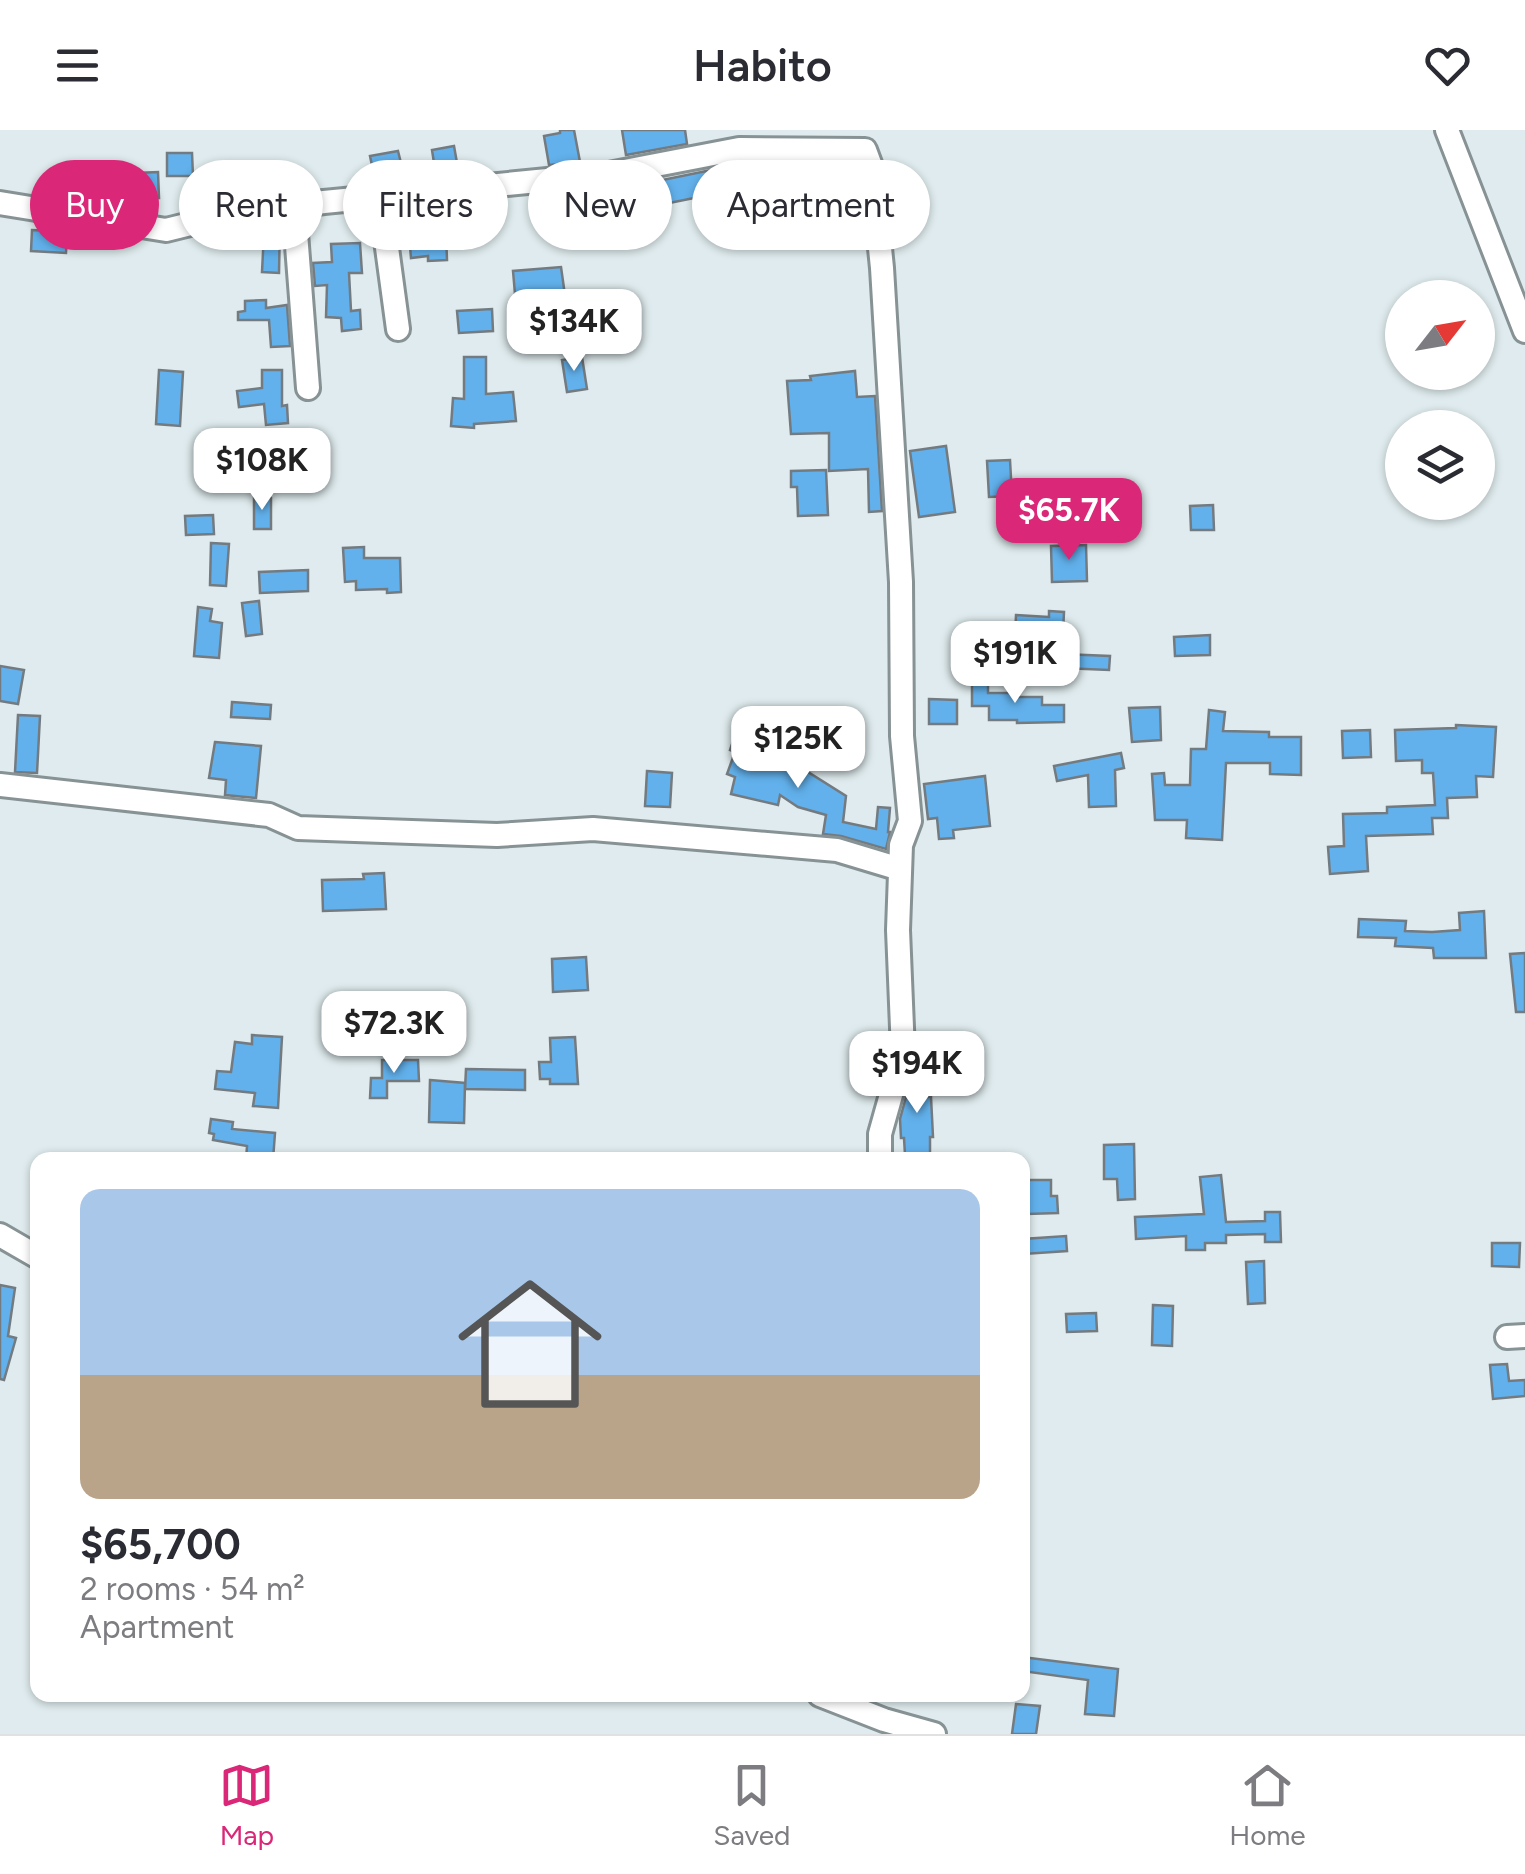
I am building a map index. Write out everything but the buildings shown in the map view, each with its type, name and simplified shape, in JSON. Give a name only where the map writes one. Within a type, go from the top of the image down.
[{"type":"street","points":[[1447,130],[1525,332]]},
{"type":"street","points":[[508,184],[610,174],[739,149],[866,150],[872,169],[882,268],[901,582],[902,736],[910,821],[901,844],[898,930],[903,1052],[880,1134],[880,1152]]},
{"type":"street","points":[[0,203],[166,230],[179,227]]},
{"type":"street","points":[[297,250],[308,388]]},
{"type":"street","points":[[387,250],[398,329]]},
{"type":"street","points":[[0,785],[269,815],[298,828],[497,835],[593,829],[837,850],[900,868]]},
{"type":"street","points":[[0,1235],[30,1253]]},
{"type":"street","points":[[840,1702],[934,1734]]}]
